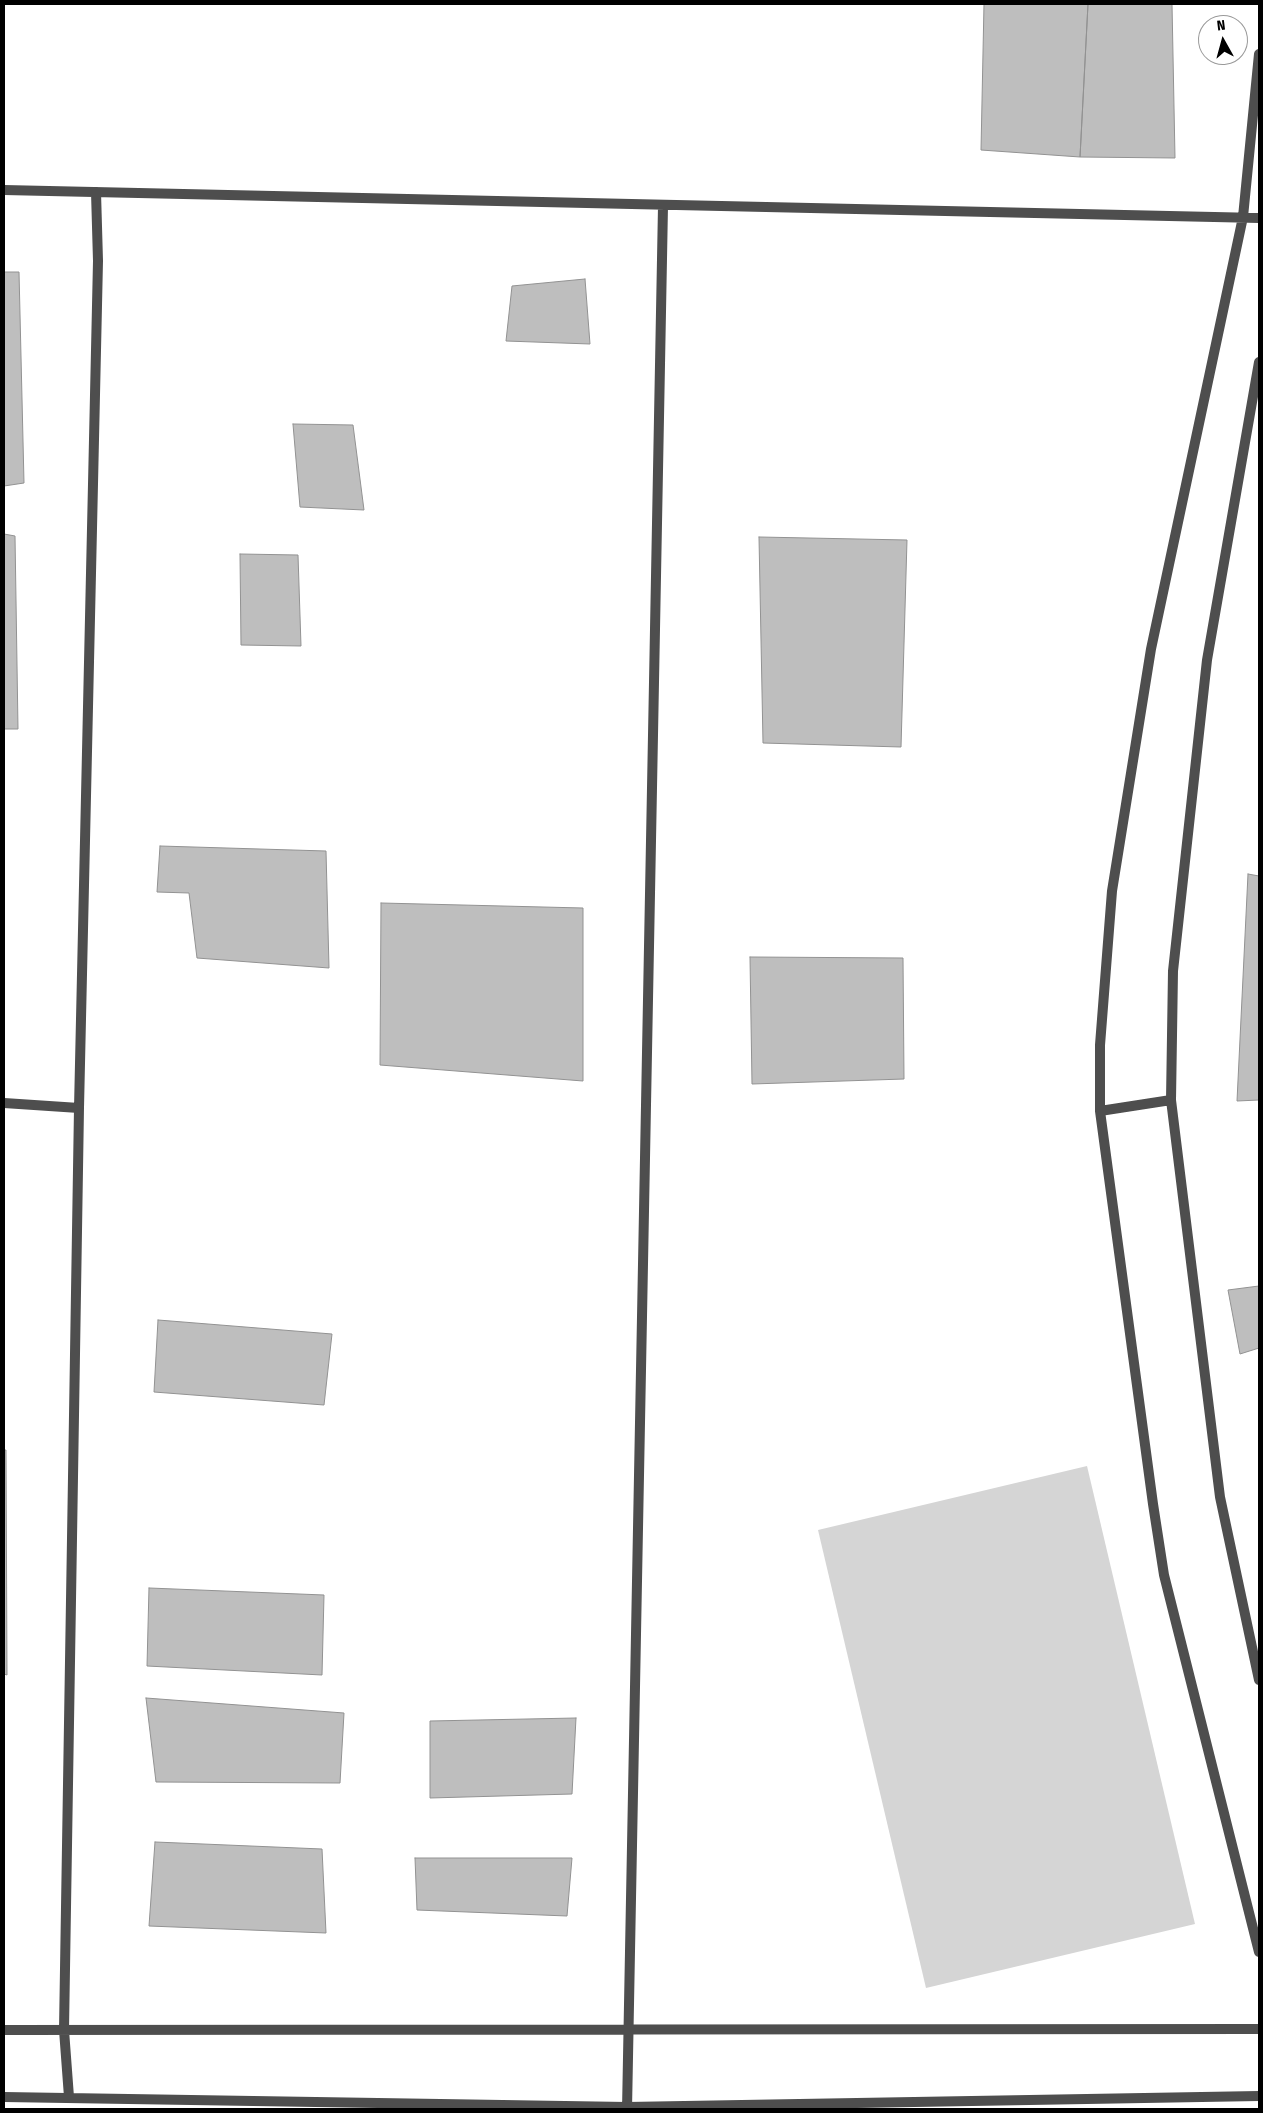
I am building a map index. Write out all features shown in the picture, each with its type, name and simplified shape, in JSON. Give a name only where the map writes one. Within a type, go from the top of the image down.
[{"type":"street","points":[[1259,54],[1243,216],[1151,649],[1113,882],[1100,1045],[1100,1110],[1152,1504],[1164,1574],[1259,1952]]},
{"type":"street","points":[[4,190],[663,206],[1243,216],[1259,218]]},
{"type":"street","points":[[70,2097],[64,2030],[79,1108],[97,271],[96,192]]},
{"type":"street","points":[[627,2108],[663,206]]},
{"type":"street","points":[[1259,362],[1207,660],[1173,971],[1171,1100],[1220,1496],[1259,1680]]},
{"type":"street","points":[[1100,1110],[1171,1100]]},
{"type":"street","points":[[4,1103],[79,1108]]},
{"type":"street","points":[[4,2030],[1259,2029]]},
{"type":"street","points":[[4,2097],[627,2108],[1259,2096]]},
{"type":"shaded area","points":[[1087,1466],[1195,1924],[926,1988],[818,1530]]},
{"type":"building","points":[[984,4],[1088,4],[1080,157],[981,150]]},
{"type":"building","points":[[1088,4],[1172,4],[1175,158],[1080,157]]},
{"type":"building","points":[[4,272],[19,272],[24,483],[4,486]]},
{"type":"building","points":[[585,279],[590,344],[506,341],[512,286]]},
{"type":"building","points":[[293,424],[353,425],[364,510],[300,507]]},
{"type":"building","points":[[4,534],[15,536],[18,729],[4,729]]},
{"type":"building","points":[[759,537],[907,540],[901,747],[763,743]]},
{"type":"building","points":[[240,554],[298,555],[301,646],[241,645]]},
{"type":"building","points":[[160,846],[326,851],[329,968],[197,958],[189,893],[157,892]]},
{"type":"building","points":[[1248,874],[1259,876],[1259,1100],[1237,1101]]},
{"type":"building","points":[[381,903],[583,908],[583,1081],[380,1065]]},
{"type":"building","points":[[750,957],[903,958],[904,1079],[752,1084]]},
{"type":"building","points":[[1259,1286],[1259,1348],[1240,1354],[1228,1290]]},
{"type":"building","points":[[158,1320],[332,1334],[324,1405],[154,1392]]},
{"type":"building","points":[[4,1450],[6,1450],[7,1675],[4,1674]]},
{"type":"building","points":[[149,1588],[324,1595],[322,1675],[147,1666]]},
{"type":"building","points":[[146,1698],[344,1713],[340,1783],[156,1782]]},
{"type":"building","points":[[576,1718],[572,1794],[430,1798],[430,1721]]},
{"type":"building","points":[[155,1842],[322,1849],[326,1933],[149,1926]]},
{"type":"building","points":[[415,1858],[572,1858],[567,1916],[417,1910]]}]
